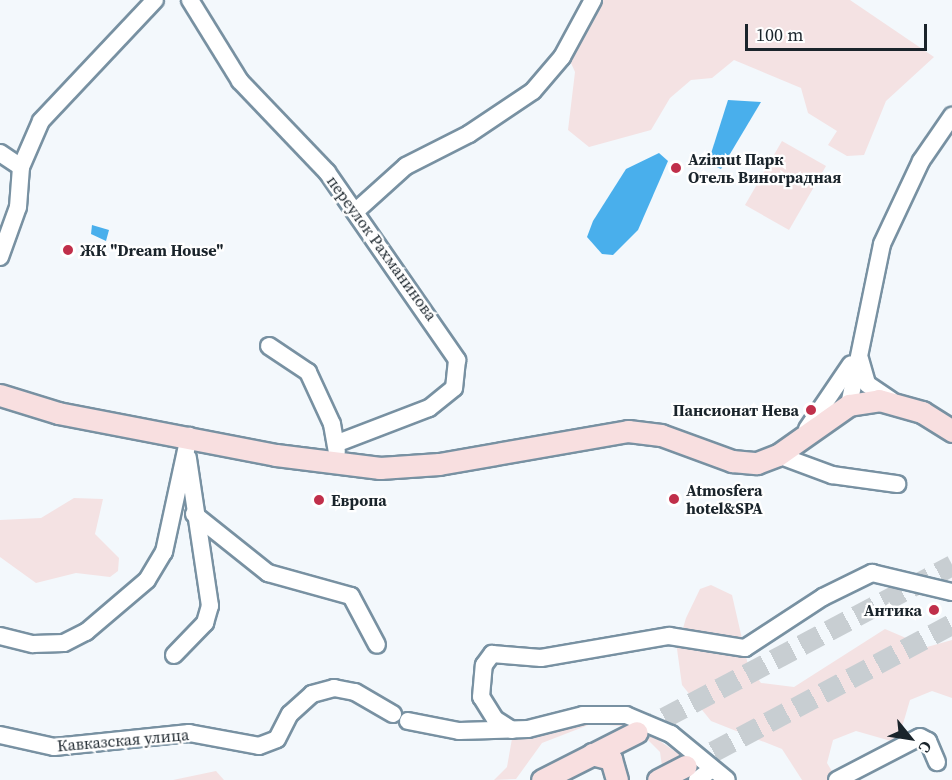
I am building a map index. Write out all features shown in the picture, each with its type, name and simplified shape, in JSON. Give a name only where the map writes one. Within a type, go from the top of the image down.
[{"type":"main road","points":[[0,395],[38,409],[188,442],[333,464],[439,464],[628,431],[661,435],[746,464],[778,455],[849,405],[891,400],[952,431]]},
{"type":"main road","points":[[542,780],[637,732]]},
{"type":"main road","points":[[565,780],[585,757]]},
{"type":"main road","points":[[585,757],[611,759],[617,780]]},
{"type":"main road","points":[[658,780],[698,772]]},
{"type":"street","points":[[0,257],[18,207],[21,166],[52,105],[155,0]]},
{"type":"street","name":"переулок Рахманинова","points":[[190,0],[240,81],[356,211],[450,344],[458,378],[429,408],[338,443]]},
{"type":"street","points":[[356,211],[406,166],[469,134],[533,91],[562,57],[593,0]]},
{"type":"street","points":[[849,405],[859,346],[892,218],[936,133],[952,116]]},
{"type":"street","points":[[0,153],[21,166]]},
{"type":"street","points":[[269,346],[308,372],[338,443],[333,464]]},
{"type":"street","points":[[859,346],[867,384],[891,400]]},
{"type":"street","points":[[800,438],[839,387],[859,346]]},
{"type":"street","points":[[174,655],[205,623],[210,606],[194,514],[188,442]]},
{"type":"street","points":[[0,636],[33,644],[64,643],[86,632],[147,580],[164,552],[188,442]]},
{"type":"street","points":[[778,455],[832,475],[897,484]]},
{"type":"street","points":[[194,514],[268,573],[351,596],[377,645]]},
{"type":"street","points":[[512,730],[495,719],[481,697],[484,665],[492,654],[541,658],[669,636],[745,648],[864,575],[952,592]]},
{"type":"street","name":"Кавказская улица","points":[[0,735],[45,747],[189,733],[259,746],[277,739],[290,714],[312,694],[334,687],[355,692],[401,717],[459,731],[512,730],[583,715],[626,715],[671,734],[698,772],[727,780]]},
{"type":"street","points":[[837,780],[920,737],[928,741],[937,762]]},
{"type":"shaded area","points":[[596,0],[850,0],[934,57],[886,101],[864,155],[847,156],[828,145],[837,131],[808,113],[801,88],[734,60],[712,78],[691,80],[670,98],[651,130],[589,147],[568,130],[575,72],[567,54]]},
{"type":"shaded area","points":[[782,141],[826,166],[789,230],[745,205]]},
{"type":"shaded area","points":[[74,498],[103,499],[95,534],[119,558],[118,571],[110,577],[76,573],[36,583],[0,557],[0,520],[41,518]]},
{"type":"shaded area","points":[[711,585],[732,595],[748,665],[761,683],[794,687],[885,629],[927,647],[952,640],[952,698],[932,691],[910,700],[900,734],[891,741],[856,731],[833,740],[827,763],[833,773],[854,780],[802,780],[782,749],[711,721],[682,685],[677,649],[686,618],[700,589]]},
{"type":"shaded area","points":[[592,721],[638,726],[699,768],[684,780],[664,780],[660,752],[644,736],[622,726],[591,724],[542,743],[516,779],[494,780],[507,767],[513,733]]},
{"type":"shaded area","points":[[216,771],[224,780],[173,780]]},
{"type":"water","points":[[728,100],[761,102],[721,169],[708,163]]},
{"type":"water","points":[[659,153],[668,161],[638,230],[613,255],[602,254],[587,237],[593,221],[626,169]]},
{"type":"water","points":[[92,225],[109,230],[106,241],[91,234]]},
{"type":"tunnel","points":[[637,732],[952,565]]},
{"type":"tunnel","points":[[686,766],[952,624]]},
{"type":"place","name":"Azimut Парк Отель Виноградная","points":[[676,168]]},
{"type":"place","name":"ЖК \"Dream House\"","points":[[68,250]]},
{"type":"place","name":"Пансионат Нева","points":[[811,410]]},
{"type":"place","name":"Atmosfera hotel&SPA","points":[[674,499]]},
{"type":"place","name":"Европа","points":[[319,500]]},
{"type":"place","name":"Антика","points":[[934,610]]}]
